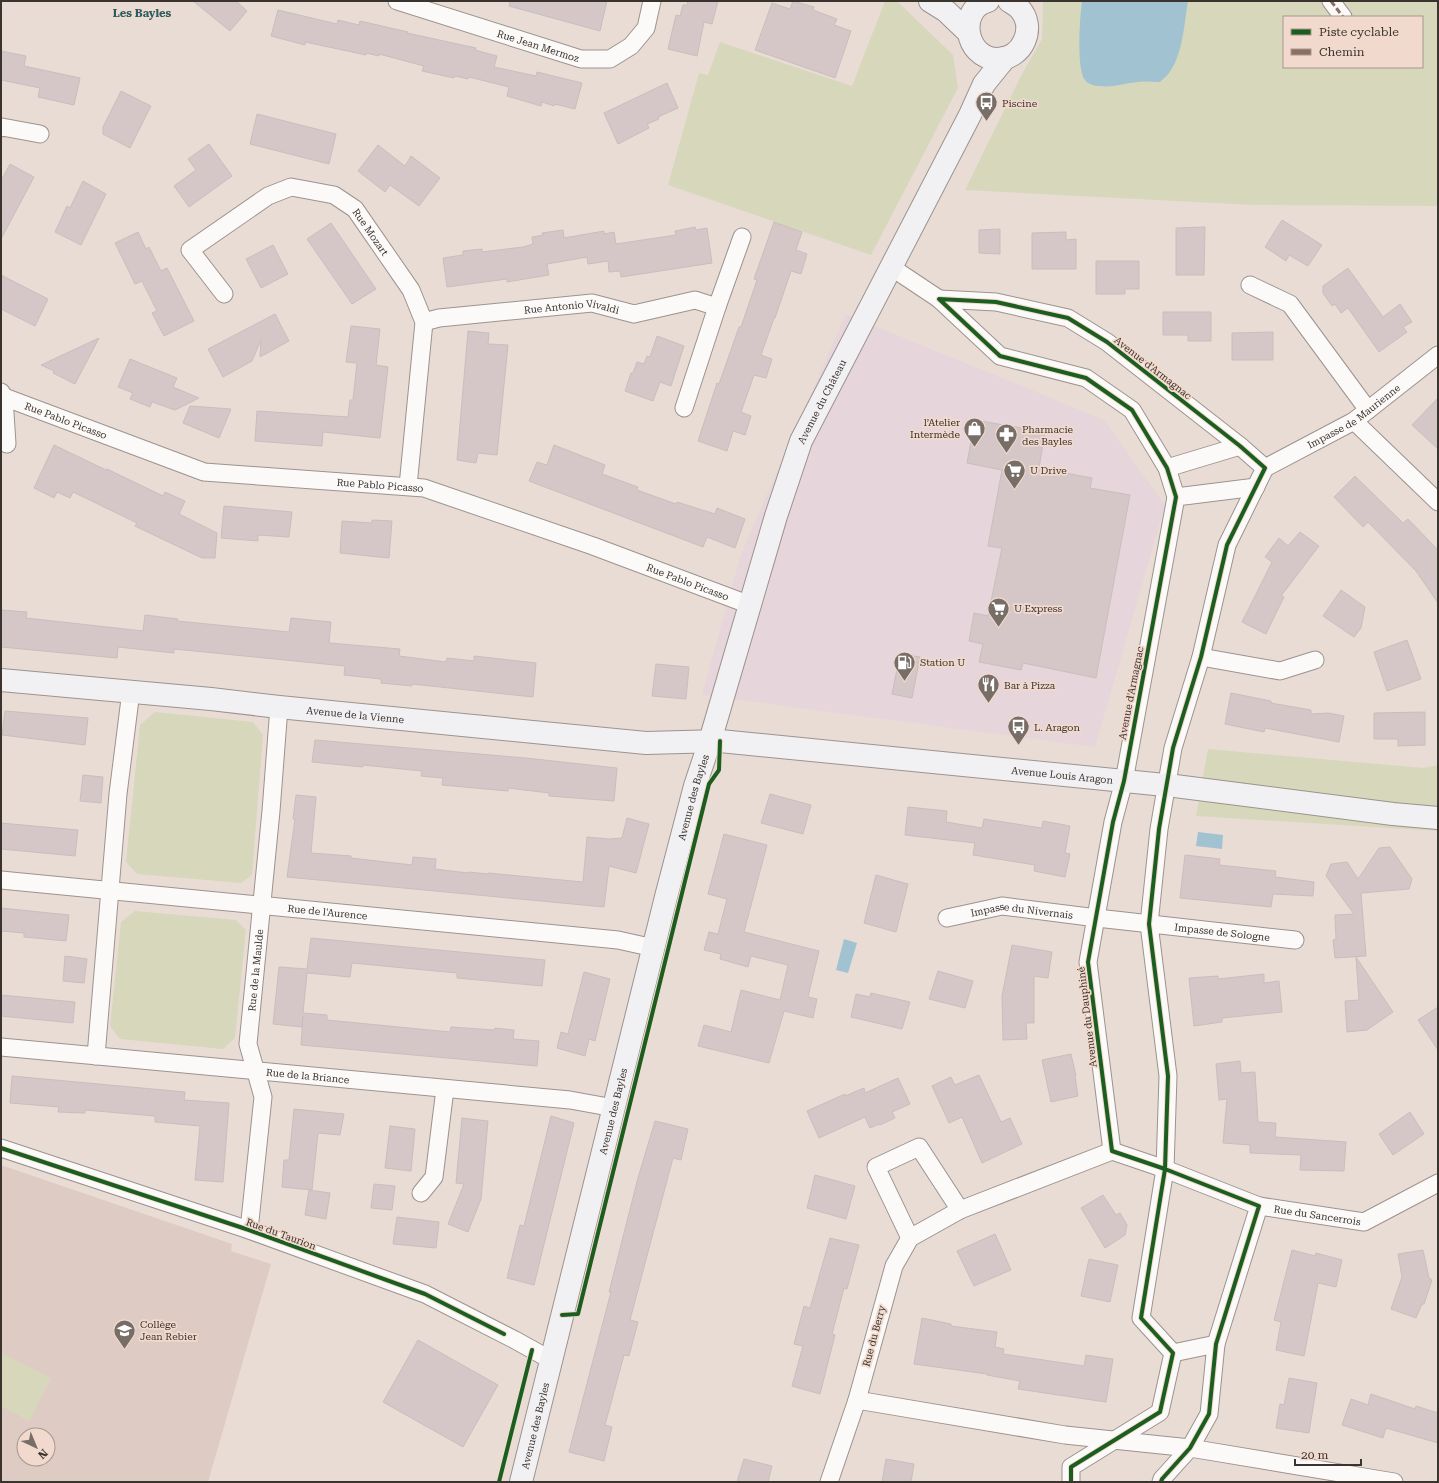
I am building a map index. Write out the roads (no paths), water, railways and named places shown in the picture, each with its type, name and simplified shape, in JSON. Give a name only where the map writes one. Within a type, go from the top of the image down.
[{"type":"main road","name":"Avenue du Château","points":[[710,741],[776,516],[801,441],[970,115],[984,84],[1005,58],[1016,53],[1024,44],[1027,33],[1026,20],[1015,3]]},
{"type":"main road","points":[[938,6],[981,5]]},
{"type":"main road","points":[[981,5],[969,20],[971,40],[984,84]]},
{"type":"main road","points":[[938,6],[971,40],[981,54],[989,58],[1005,58]]},
{"type":"main road","name":"Avenue de la Vienne","points":[[1,680],[211,699],[646,743],[710,741]]},
{"type":"main road","name":"Avenue Louis Aragon","points":[[710,741],[1167,785],[1385,813],[1438,818]]},
{"type":"main road","name":"Avenue des Bayles","points":[[521,1482],[695,786],[710,741]]},
{"type":"street","name":"Rue Jean Mermoz","points":[[397,1],[581,59],[610,58],[631,46],[646,28],[652,1]]},
{"type":"street","points":[[1331,1],[1342,16]]},
{"type":"street","points":[[1,128],[40,134]]},
{"type":"street","name":"Rue Mozart","points":[[224,294],[190,250],[268,196],[291,187],[334,195],[355,210],[411,290],[424,322],[408,486]]},
{"type":"street","points":[[684,408],[716,307],[742,236]]},
{"type":"street","name":"Avenue d'Armagnac","points":[[891,267],[939,299],[1000,356],[1086,378],[1132,410],[1167,468],[1176,497],[1124,781]]},
{"type":"street","points":[[1250,285],[1290,304],[1368,410]]},
{"type":"street","name":"Avenue d'Armagnac","points":[[939,299],[996,302],[1068,318],[1106,342],[1240,446],[1264,468]]},
{"type":"street","name":"Rue Antonio Vivaldi","points":[[424,322],[439,318],[592,302],[634,314],[695,300],[716,307]]},
{"type":"street","name":"Impasse de Maurienne","points":[[1264,468],[1354,421],[1438,356]]},
{"type":"street","name":"Rue Pablo Picasso","points":[[7,444],[2,394],[204,472],[424,488],[492,510],[593,546],[750,605]]},
{"type":"street","points":[[1354,421],[1438,502]]},
{"type":"street","points":[[1167,468],[1240,446]]},
{"type":"street","points":[[1173,1353],[1141,1318],[1165,1169],[1168,1076],[1149,924],[1159,829],[1174,748],[1201,657],[1226,545],[1256,487],[1264,468]]},
{"type":"street","points":[[1176,497],[1256,487]]},
{"type":"street","points":[[1201,657],[1280,671],[1315,660]]},
{"type":"street","points":[[96,1056],[118,794],[131,692]]},
{"type":"street","name":"Rue de la Maulde","points":[[249,1230],[263,1097],[248,1044],[280,707]]},
{"type":"street","name":"Avenue du Dauphiné","points":[[1112,1151],[1088,962],[1113,822],[1124,781]]},
{"type":"street","name":"Rue de l'Aurence","points":[[1,880],[618,940],[654,948]]},
{"type":"street","name":"Impasse du Nivernais","points":[[947,918],[1002,906],[1097,918]]},
{"type":"street","points":[[1097,918],[1149,924]]},
{"type":"street","name":"Impasse de Sologne","points":[[1149,924],[1295,940]]},
{"type":"street","name":"Rue de la Briance","points":[[1,1047],[570,1100],[614,1108]]},
{"type":"street","points":[[421,1193],[434,1177],[445,1089]]},
{"type":"street","points":[[960,1210],[919,1147],[876,1167],[910,1238],[960,1210],[1112,1151],[1165,1169],[1259,1206],[1216,1344],[1209,1414],[1190,1448],[1161,1482]]},
{"type":"street","name":"Rue du Taurion","points":[[1,1148],[249,1230],[425,1294],[504,1334],[551,1360]]},
{"type":"street","name":"Rue du Sancerrois","points":[[1259,1206],[1364,1222],[1438,1183]]},
{"type":"street","name":"Rue du Berry","points":[[829,1482],[857,1400],[894,1266],[910,1238]]},
{"type":"street","points":[[1173,1353],[1216,1344]]},
{"type":"street","points":[[1071,1482],[1071,1467],[1160,1412],[1173,1353]]},
{"type":"street","points":[[857,1400],[1066,1435],[1190,1448],[1394,1482]]},
{"type":"water","points":[[1082,1],[1188,1],[1180,48],[1174,65],[1168,74],[1160,82],[1141,82],[1114,86],[1089,84],[1082,74],[1080,65]]},
{"type":"water","points":[[1198,832],[1223,835],[1222,849],[1196,846]]},
{"type":"water","points":[[844,939],[857,943],[848,973],[836,970]]},
{"type":"place","name":"Piscine","points":[[986,122]]},
{"type":"place","name":"l’Atelier Intermède","points":[[975,448]]},
{"type":"place","name":"Pharmacie des Bayles","points":[[1007,454]]},
{"type":"place","name":"U Drive","points":[[1014,490]]},
{"type":"place","name":"U Express","points":[[999,628]]},
{"type":"place","name":"Station U","points":[[905,682]]},
{"type":"place","name":"Bar à Pizza","points":[[988,704]]},
{"type":"place","name":"L. Aragon","points":[[1018,746]]},
{"type":"place","name":"Collège Jean Rebier","points":[[124,1350]]},
{"type":"district","name":"Les Bayles","points":[[142,13]]}]
